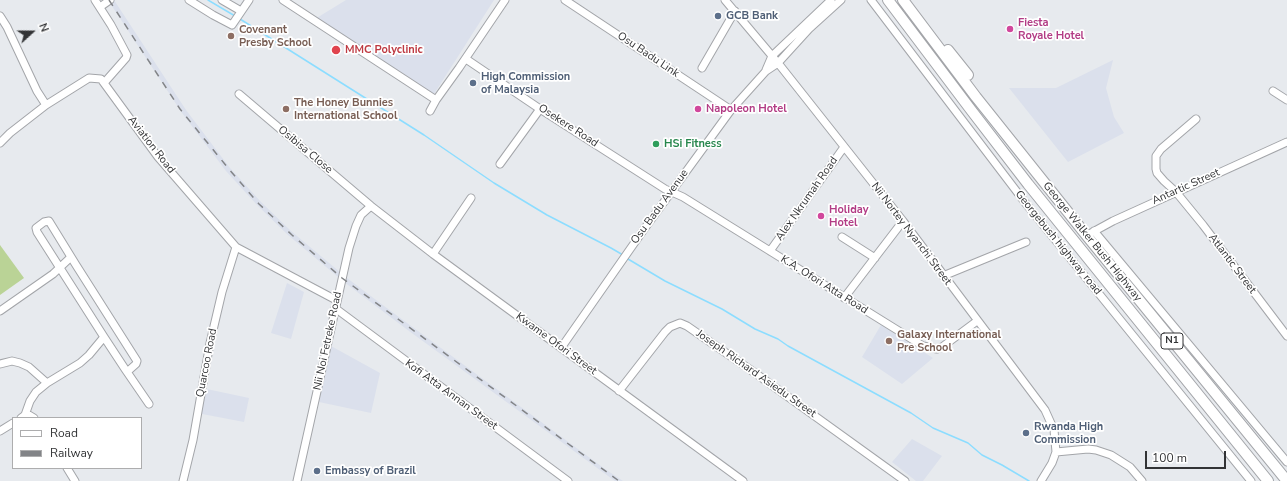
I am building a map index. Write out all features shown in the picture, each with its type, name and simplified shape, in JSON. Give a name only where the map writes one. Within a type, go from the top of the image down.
[{"type":"highway","name":"George Walker Bush Highway","points":[[888,1],[1028,184],[1268,481]]},
{"type":"highway","name":"George Walker Bush Highway","points":[[904,1],[924,28],[957,60],[1005,124],[1022,154],[1090,233],[1287,481]]},
{"type":"street","points":[[0,143],[46,105],[89,78],[101,79],[104,83],[126,58],[127,55],[111,25],[95,0]]},
{"type":"street","points":[[100,7],[110,0]]},
{"type":"street","points":[[189,0],[219,19],[232,25],[248,0]]},
{"type":"street","points":[[222,0],[238,16]]},
{"type":"street","points":[[283,0],[436,100]]},
{"type":"street","points":[[430,111],[505,0]]},
{"type":"street","name":"Osu Badu Link","points":[[565,0],[731,110]]},
{"type":"street","name":"Nii Nortey Nyanchi Street","points":[[725,0],[778,63],[903,221],[1045,410],[1054,430],[1056,452],[1052,463],[1041,481]]},
{"type":"street","name":"Osu Badu Avenue","points":[[766,71],[772,56],[831,0]]},
{"type":"street","name":"Osu Badu Avenue","points":[[561,348],[731,110],[766,71],[778,63],[809,29],[841,0]]},
{"type":"street","name":"Georgebush highway road","points":[[871,0],[1027,205],[1251,481]]},
{"type":"street","points":[[702,68],[735,11]]},
{"type":"street","points":[[0,16],[7,27],[37,91],[46,105]]},
{"type":"street","points":[[0,32],[7,27]]},
{"type":"street","name":"Osekere Road","points":[[466,58],[540,109],[671,192]]},
{"type":"street","name":"Aviation Road","points":[[104,83],[158,157],[236,247],[336,300]]},
{"type":"street","points":[[1273,91],[1287,100]]},
{"type":"street","name":"Osibisa Close","points":[[239,94],[371,206]]},
{"type":"street","points":[[500,164],[540,109]]},
{"type":"street","name":"Atlantic Street","points":[[1196,119],[1156,156],[1157,173],[1164,182],[1176,192],[1203,225],[1287,336]]},
{"type":"street","name":"Antartic Street","points":[[1090,233],[1113,221],[1287,142]]},
{"type":"street","name":"Alex Nkrumah Road","points":[[770,251],[844,147]]},
{"type":"street","name":"K.A. Ofori Atta Road","points":[[671,192],[684,197],[923,346],[936,349],[947,344],[977,321]]},
{"type":"street","points":[[433,254],[471,198]]},
{"type":"street","name":"Kwame Ofori Street","points":[[371,206],[433,254],[743,481]]},
{"type":"street","name":"Nii Noi Fetreke Road","points":[[297,481],[336,300],[349,248],[361,215],[371,206]]},
{"type":"street","points":[[127,372],[136,364],[137,361],[49,221],[44,222],[36,228],[37,232],[104,337],[148,404]]},
{"type":"street","points":[[844,298],[903,221]]},
{"type":"street","points":[[1090,233],[1287,462]]},
{"type":"street","points":[[842,237],[875,258]]},
{"type":"street","points":[[943,276],[1026,242]]},
{"type":"street","name":"Quarcoo Road","points":[[183,481],[193,440],[210,344],[222,292],[236,247]]},
{"type":"street","points":[[0,311],[40,285],[71,257]]},
{"type":"street","name":"Kofi Atta Annan Street","points":[[335,308],[568,481]]},
{"type":"street","name":"Joseph Richard Asiedu Street","points":[[619,391],[665,332],[670,327],[680,323],[687,326],[905,481]]},
{"type":"street","points":[[23,417],[33,396],[47,383],[80,363],[104,337]]},
{"type":"street","points":[[0,364],[12,361],[20,363],[29,367],[47,383]]},
{"type":"street","points":[[23,417],[29,415],[32,417]]},
{"type":"street","points":[[0,431],[12,424]]},
{"type":"street","points":[[1056,452],[1088,449],[1111,454],[1130,466],[1142,481]]},
{"type":"street","points":[[68,469],[75,481]]},
{"type":"shaded area","points":[[108,0],[114,0],[186,110],[230,168],[261,202],[291,231],[347,278],[380,303],[623,481],[615,481],[409,331],[344,282],[288,235],[257,205],[226,171],[182,113]]},
{"type":"shaded area","points":[[346,0],[494,0],[434,94],[315,19]]},
{"type":"shaded area","points":[[1113,60],[1106,88],[1114,117],[1124,133],[1068,162],[1009,88],[1056,88]]},
{"type":"shaded area","points":[[287,283],[304,292],[291,339],[271,333]]},
{"type":"shaded area","name":"Galaxy International Pre School","points":[[881,325],[933,358],[902,384],[862,357]]},
{"type":"shaded area","points":[[331,346],[380,373],[371,413],[319,402]]},
{"type":"shaded area","points":[[202,388],[249,398],[244,422],[197,413]]},
{"type":"shaded area","points":[[912,439],[942,456],[923,481],[916,481],[892,462]]},
{"type":"green space","points":[[0,245],[24,278],[0,295]]},
{"type":"waterway","points":[[208,0],[235,16]]},
{"type":"waterway","points":[[240,19],[424,135],[494,183],[547,215],[623,255]]},
{"type":"waterway","points":[[628,259],[665,281],[722,309],[755,329],[778,339],[788,346],[911,413],[933,428],[968,443],[982,455],[1029,481]]},
{"type":"railway","points":[[109,0],[180,109],[259,204],[342,278],[619,481]]},
{"type":"place","name":"GCB Bank","points":[[718,16]]},
{"type":"place","name":"Fiesta Royale Hotel","points":[[1010,29]]},
{"type":"place","name":"Covenant Presby School","points":[[231,36]]},
{"type":"place","name":"MMC Polyclinic","points":[[336,50]]},
{"type":"place","name":"High Commission of Malaysia","points":[[473,83]]},
{"type":"place","name":"The Honey Bunnies International School","points":[[286,109]]},
{"type":"place","name":"Napoleon Hotel","points":[[698,109]]},
{"type":"place","name":"HSi Fitness","points":[[656,144]]},
{"type":"place","name":"Holiday Hotel","points":[[821,216]]},
{"type":"place","name":"Galaxy International Pre School","points":[[889,341]]},
{"type":"place","name":"Rwanda High Commission","points":[[1026,433]]},
{"type":"place","name":"Embassy of Brazil","points":[[317,471]]}]
